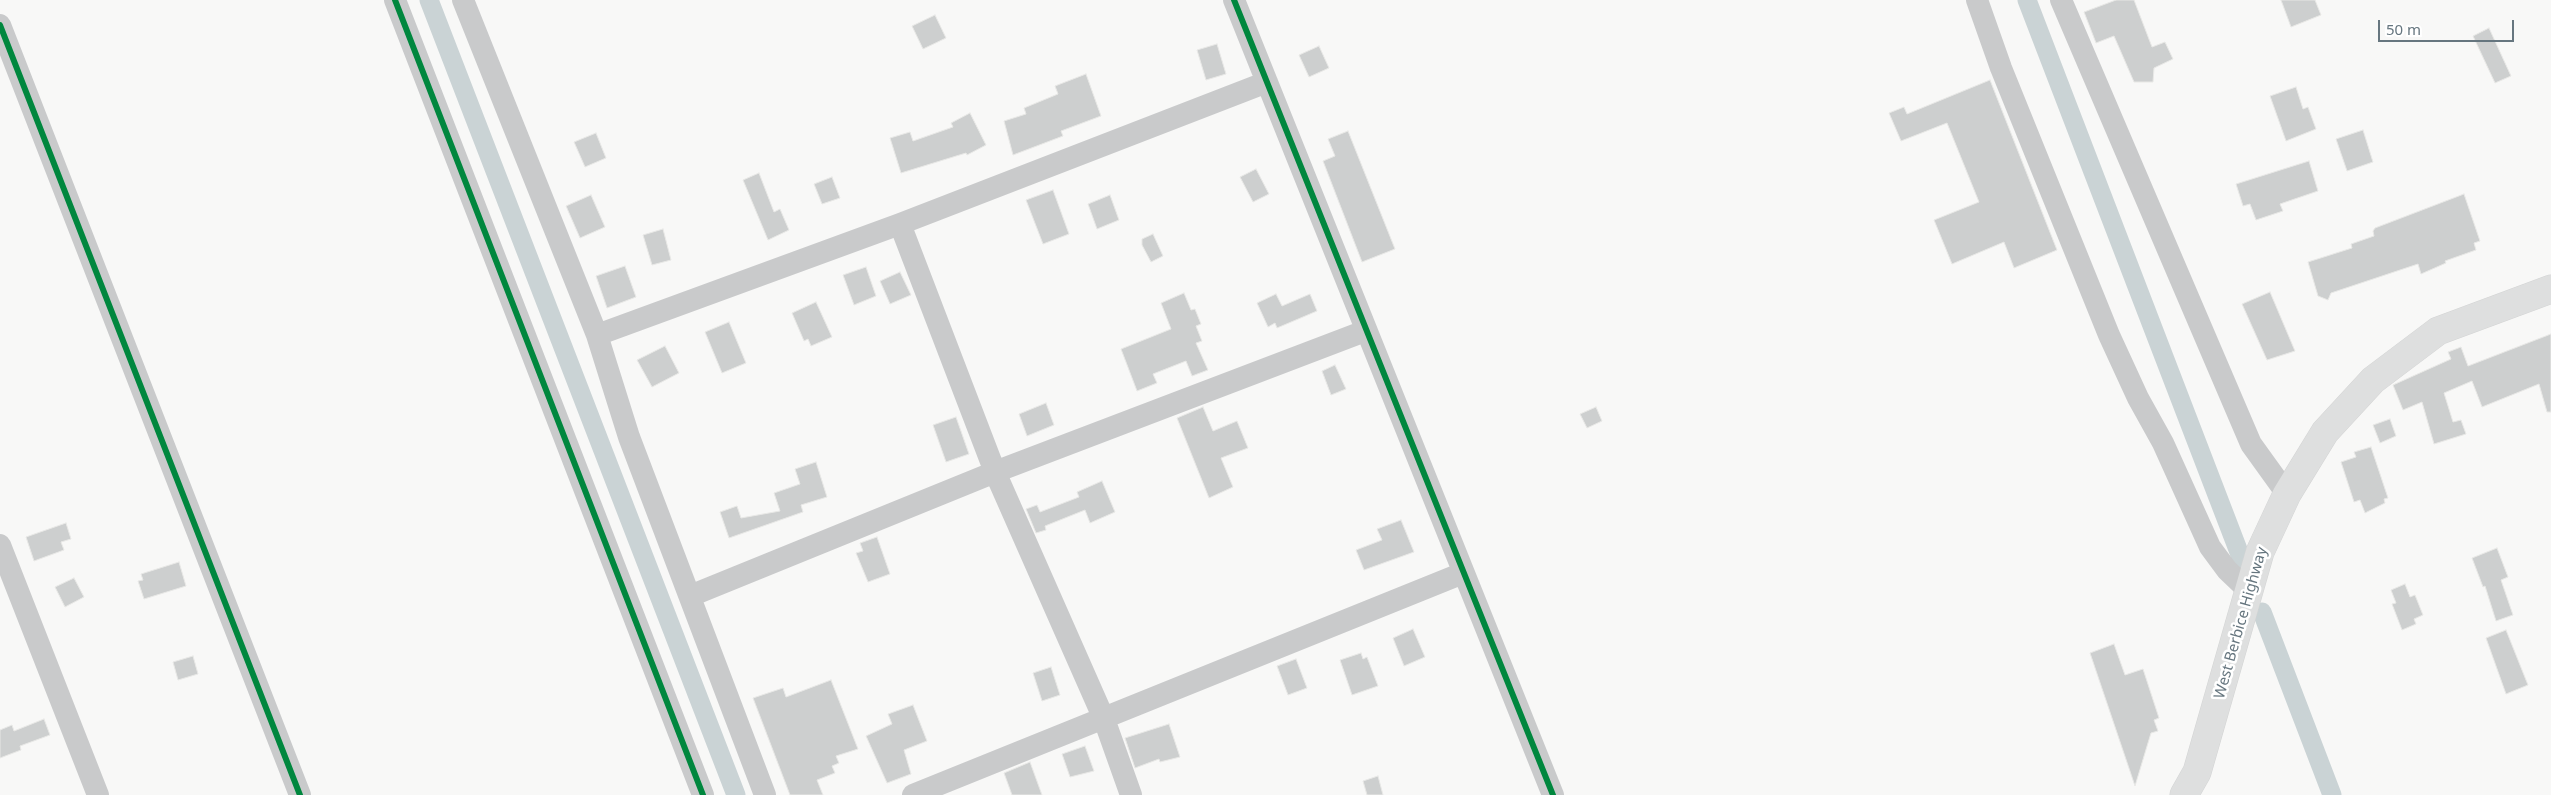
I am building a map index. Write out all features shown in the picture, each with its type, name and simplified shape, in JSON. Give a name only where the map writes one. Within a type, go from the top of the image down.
[{"type":"main road","name":"West Berbice Highway","points":[[2184,795],[2197,772],[2260,552],[2287,494],[2324,432],[2373,380],[2438,331],[2551,289]]},
{"type":"street","points":[[395,0],[703,795]]},
{"type":"street","points":[[463,0],[597,335],[629,437],[766,795]]},
{"type":"street","points":[[1234,0],[1553,795]]},
{"type":"street","points":[[1977,0],[2005,77],[2109,335],[2210,547],[2227,570],[2249,591]]},
{"type":"street","points":[[2061,0],[2251,444],[2287,494]]},
{"type":"street","points":[[0,25],[300,795]]},
{"type":"street","points":[[597,335],[900,224],[1267,82]]},
{"type":"street","points":[[900,224],[995,472],[1104,719],[1131,795]]},
{"type":"street","points":[[690,596],[995,472],[1366,331]]},
{"type":"street","points":[[0,545],[98,795]]},
{"type":"street","points":[[913,795],[1463,573]]},
{"type":"building","points":[[2116,0],[2134,0],[2152,47],[2165,42],[2173,59],[2154,68],[2153,82],[2134,82],[2114,36],[2096,43],[2084,12]]},
{"type":"building","points":[[2281,0],[2315,0],[2321,15],[2291,27]]},
{"type":"building","points":[[935,15],[946,38],[923,49],[912,26]]},
{"type":"building","points":[[2489,28],[2511,76],[2495,83],[2473,36]]},
{"type":"building","points":[[1217,44],[1226,74],[1206,80],[1197,50]]},
{"type":"building","points":[[1319,46],[1329,68],[1309,77],[1299,55]]},
{"type":"building","points":[[1086,74],[1101,116],[1061,131],[1063,136],[1013,155],[1004,121],[1026,114],[1024,108],[1058,94],[1055,86]]},
{"type":"building","points":[[1990,80],[2057,250],[2014,268],[2004,242],[1952,264],[1934,220],[1979,202],[1947,123],[1901,141],[1889,113],[1904,107],[1907,114]]},
{"type":"building","points":[[2296,87],[2303,109],[2308,107],[2316,129],[2286,141],[2270,96]]},
{"type":"building","points":[[970,113],[986,145],[967,155],[966,153],[901,173],[890,138],[910,132],[913,141],[953,127],[951,123]]},
{"type":"building","points":[[2363,130],[2373,162],[2347,171],[2336,139]]},
{"type":"building","points":[[1348,131],[1395,249],[1362,262],[1323,161],[1335,156],[1328,139]]},
{"type":"building","points":[[596,133],[606,158],[585,167],[574,142]]},
{"type":"building","points":[[2309,161],[2318,191],[2280,204],[2283,211],[2256,220],[2250,204],[2243,206],[2236,184]]},
{"type":"building","points":[[1256,169],[1269,194],[1253,202],[1240,177]]},
{"type":"building","points":[[759,173],[774,212],[780,209],[789,230],[768,240],[743,180]]},
{"type":"building","points":[[832,177],[840,198],[822,204],[814,184]]},
{"type":"building","points":[[1053,190],[1069,234],[1043,244],[1026,200]]},
{"type":"building","points":[[2464,194],[2480,241],[2474,243],[2476,250],[2445,261],[2446,263],[2421,274],[2418,264],[2331,293],[2328,300],[2318,296],[2308,262],[2352,248],[2351,244],[2374,236],[2373,231],[2375,228]]},
{"type":"building","points":[[591,195],[605,227],[580,238],[566,206]]},
{"type":"building","points":[[1110,195],[1119,220],[1097,229],[1088,204]]},
{"type":"building","points":[[663,229],[671,260],[652,265],[643,235]]},
{"type":"building","points":[[1153,234],[1163,256],[1151,262],[1142,245],[1142,239]]},
{"type":"building","points":[[625,266],[636,297],[607,308],[596,276]]},
{"type":"building","points":[[866,267],[876,296],[854,305],[843,275]]},
{"type":"building","points":[[900,272],[911,295],[890,304],[880,281]]},
{"type":"building","points":[[2270,292],[2295,351],[2267,360],[2242,304]]},
{"type":"building","points":[[1184,293],[1191,310],[1195,309],[1201,324],[1196,326],[1202,341],[1196,343],[1208,370],[1192,376],[1186,361],[1153,374],[1157,383],[1137,391],[1121,349],[1171,329],[1161,303]]},
{"type":"building","points":[[1276,294],[1282,306],[1310,294],[1317,311],[1277,328],[1275,323],[1268,327],[1257,303]]},
{"type":"building","points":[[816,302],[832,337],[811,346],[808,339],[804,341],[792,313]]},
{"type":"building","points":[[729,322],[746,363],[722,373],[705,332]]},
{"type":"building","points":[[2551,334],[2551,412],[2547,412],[2539,384],[2482,407],[2472,381],[2444,393],[2453,422],[2461,420],[2466,434],[2434,444],[2422,402],[2403,410],[2393,385],[2451,359],[2448,352],[2461,347],[2468,366]]},
{"type":"building","points":[[665,346],[679,373],[652,387],[637,360]]},
{"type":"building","points":[[1335,365],[1346,389],[1331,395],[1322,371]]},
{"type":"building","points":[[1046,403],[1054,425],[1027,436],[1019,414]]},
{"type":"building","points":[[1203,407],[1213,431],[1237,421],[1248,448],[1221,458],[1233,487],[1209,498],[1177,418]]},
{"type":"building","points":[[1596,407],[1602,421],[1587,428],[1580,414]]},
{"type":"building","points":[[956,417],[969,454],[946,462],[933,425]]},
{"type":"building","points":[[2390,419],[2396,436],[2380,443],[2373,425]]},
{"type":"building","points":[[2371,447],[2388,498],[2384,499],[2385,503],[2365,513],[2360,500],[2354,502],[2341,462],[2356,457],[2354,452]]},
{"type":"building","points":[[816,462],[827,497],[801,505],[803,512],[729,538],[720,512],[737,506],[741,518],[780,511],[774,493],[800,484],[795,469]]},
{"type":"building","points":[[1102,481],[1115,512],[1090,523],[1085,510],[1045,526],[1046,530],[1036,533],[1026,509],[1037,505],[1040,512],[1079,497],[1077,492]]},
{"type":"building","points":[[1401,520],[1414,552],[1364,570],[1356,550],[1382,540],[1377,529]]},
{"type":"building","points":[[66,523],[71,539],[61,542],[64,550],[34,561],[26,537]]},
{"type":"building","points":[[877,537],[890,574],[868,582],[856,553],[863,551],[860,543]]},
{"type":"building","points":[[2497,548],[2508,577],[2501,580],[2513,615],[2496,621],[2485,586],[2483,587],[2472,558]]},
{"type":"building","points":[[179,562],[186,586],[144,599],[138,581],[143,580],[141,574]]},
{"type":"building","points":[[74,578],[84,597],[65,607],[55,587]]},
{"type":"building","points":[[2405,584],[2410,597],[2415,595],[2423,615],[2414,619],[2416,624],[2402,630],[2392,604],[2396,603],[2391,590]]},
{"type":"building","points":[[1413,629],[1425,657],[1404,666],[1393,638]]},
{"type":"building","points":[[2506,630],[2528,685],[2506,694],[2486,638]]},
{"type":"building","points":[[2114,644],[2125,675],[2143,669],[2159,718],[2154,720],[2158,731],[2151,733],[2135,786],[2090,653]]},
{"type":"building","points":[[1361,653],[1363,659],[1367,657],[1378,686],[1352,695],[1340,660]]},
{"type":"building","points":[[193,656],[198,674],[178,680],[173,662]]},
{"type":"building","points":[[1296,659],[1307,688],[1288,695],[1277,666]]},
{"type":"building","points":[[1051,667],[1060,695],[1042,701],[1033,673]]},
{"type":"building","points":[[831,680],[858,749],[836,756],[839,763],[832,766],[835,773],[817,780],[823,795],[790,795],[753,698],[783,688],[786,697]]},
{"type":"building","points":[[913,705],[927,741],[904,750],[911,774],[887,783],[866,736],[892,724],[888,714]]},
{"type":"building","points":[[44,719],[50,735],[20,746],[21,750],[0,758],[0,730],[12,725],[14,731]]},
{"type":"building","points":[[1169,724],[1180,757],[1160,762],[1159,759],[1135,768],[1125,738]]},
{"type":"building","points":[[1085,746],[1094,771],[1070,777],[1062,754]]},
{"type":"building","points":[[1030,762],[1042,795],[1012,795],[1004,773]]},
{"type":"building","points":[[1378,776],[1383,795],[1367,795],[1363,781]]},
{"type":"waterway","points":[[429,0],[736,795]]},
{"type":"waterway","points":[[2027,0],[2242,560]]},
{"type":"waterway","points":[[2262,612],[2332,795]]},
{"type":"cycle path","points":[[395,0],[703,795]]},
{"type":"cycle path","points":[[1234,0],[1553,795]]},
{"type":"cycle path","points":[[0,25],[300,795]]}]
